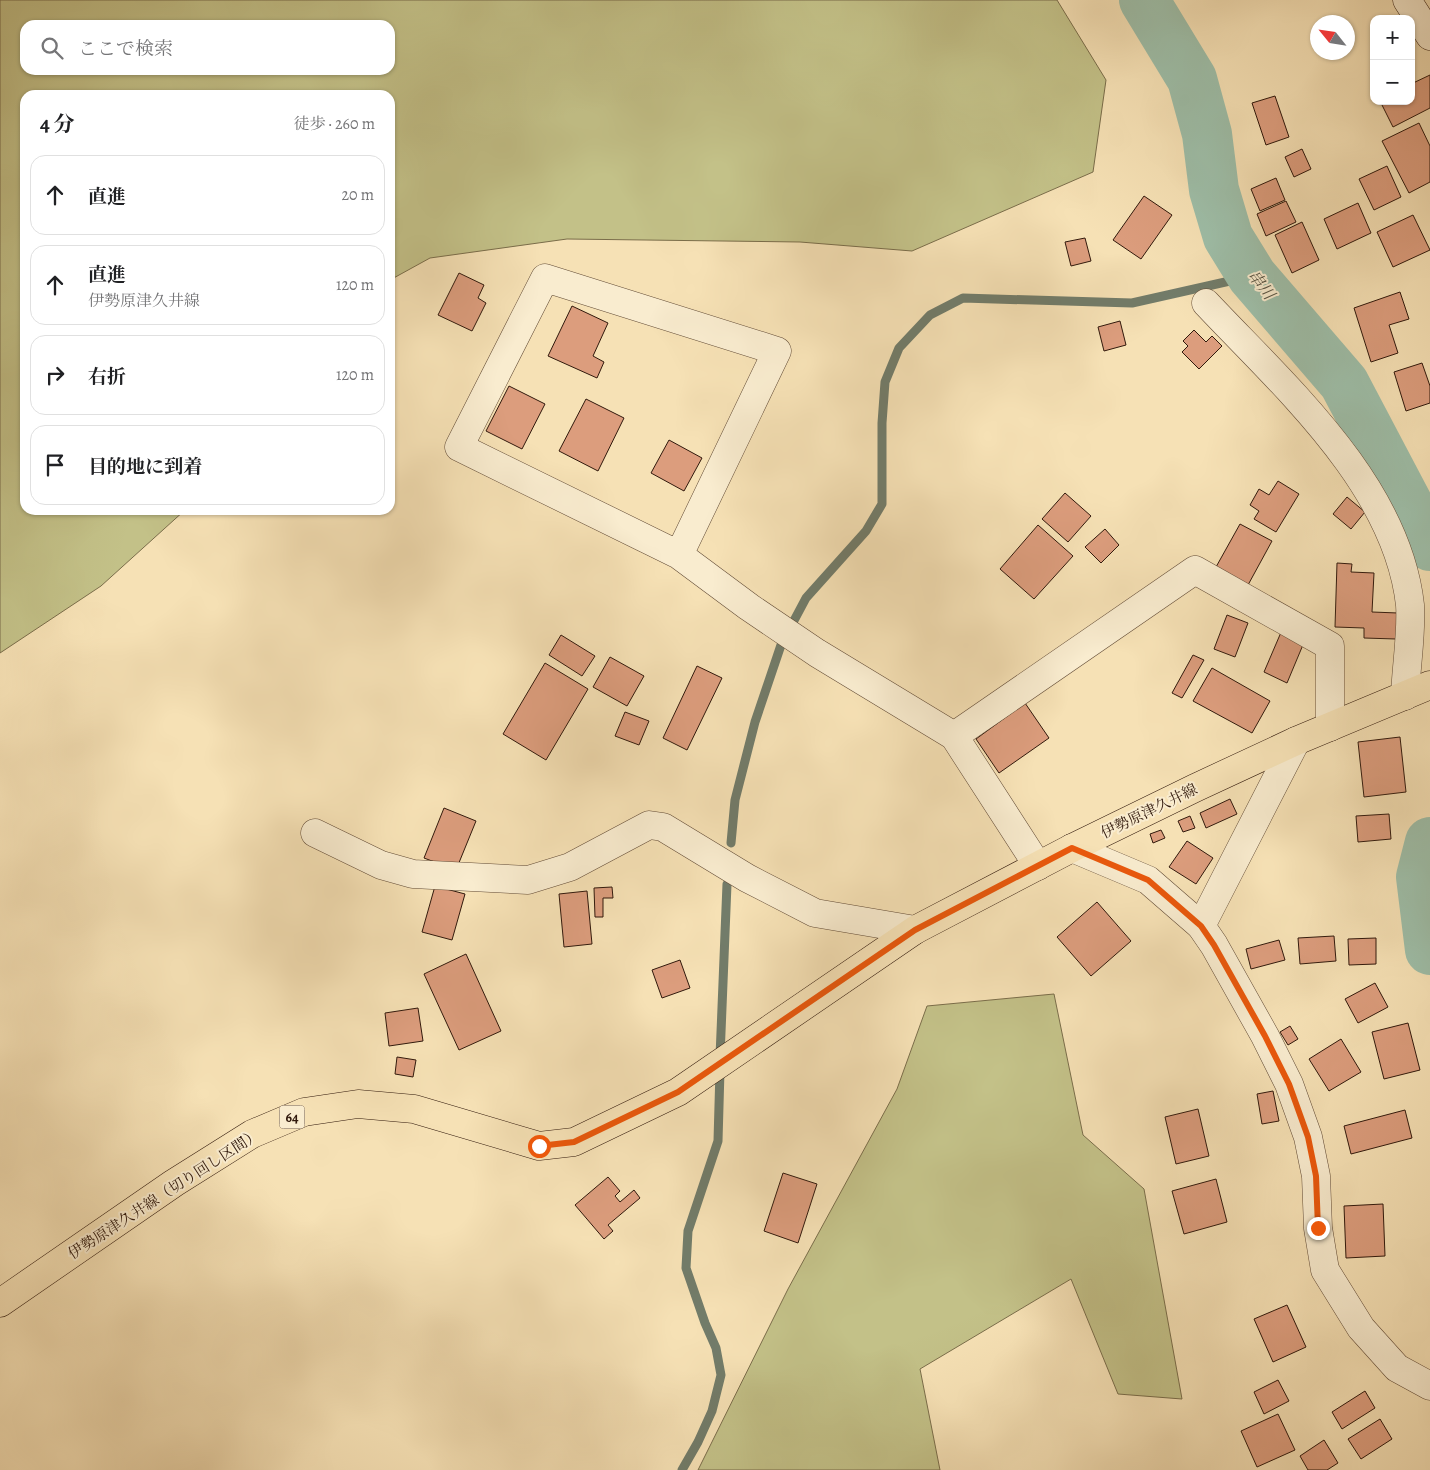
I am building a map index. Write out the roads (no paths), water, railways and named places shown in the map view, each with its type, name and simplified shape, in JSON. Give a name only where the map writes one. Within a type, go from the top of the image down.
[{"type":"main road","name":"伊勢原津久井線","points":[[626,1119],[678,1092],[745,1044],[915,930],[1072,848],[1296,741],[1419,690]]},
{"type":"main road","name":"伊勢原津久井線（切り回し区間）","points":[[0,1303],[174,1183],[252,1134],[304,1112],[358,1104],[414,1109],[539,1146],[574,1142],[626,1119]]},
{"type":"street","points":[[1407,0],[1430,36]]},
{"type":"street","points":[[679,555],[776,351],[545,278],[459,446],[679,555],[749,607],[816,653],[954,736],[1038,866]]},
{"type":"street","points":[[1206,303],[1324,429],[1368,491],[1388,529],[1403,570],[1410,606],[1419,690]]},
{"type":"street","points":[[954,736],[1195,570],[1330,646],[1330,726]]},
{"type":"street","points":[[1201,926],[1296,741]]},
{"type":"street","points":[[316,834],[381,865],[413,874],[528,880],[570,867],[648,825],[663,827],[746,878],[815,912],[915,930]]},
{"type":"street","points":[[1072,848],[1148,880],[1201,926],[1265,1036],[1289,1084],[1308,1137],[1316,1176],[1318,1228],[1325,1270],[1361,1328],[1397,1368],[1430,1386]]},
{"type":"waterway","name":"串川","points":[[1144,0],[1192,79],[1207,134],[1214,190],[1228,237],[1252,276],[1344,383],[1430,546]]},
{"type":"waterway","points":[[731,843],[735,800],[755,722],[781,645],[806,598],[866,531],[882,504],[882,423],[885,382],[899,348],[930,315],[963,298],[1132,303],[1252,276]]},
{"type":"waterway","name":"串川","points":[[1430,842],[1421,877],[1430,950]]},
{"type":"waterway","points":[[720,1057],[727,884]]},
{"type":"waterway","points":[[682,1470],[698,1442],[712,1411],[721,1375],[716,1348],[705,1323],[686,1268],[688,1231],[718,1141],[720,1070]]}]
